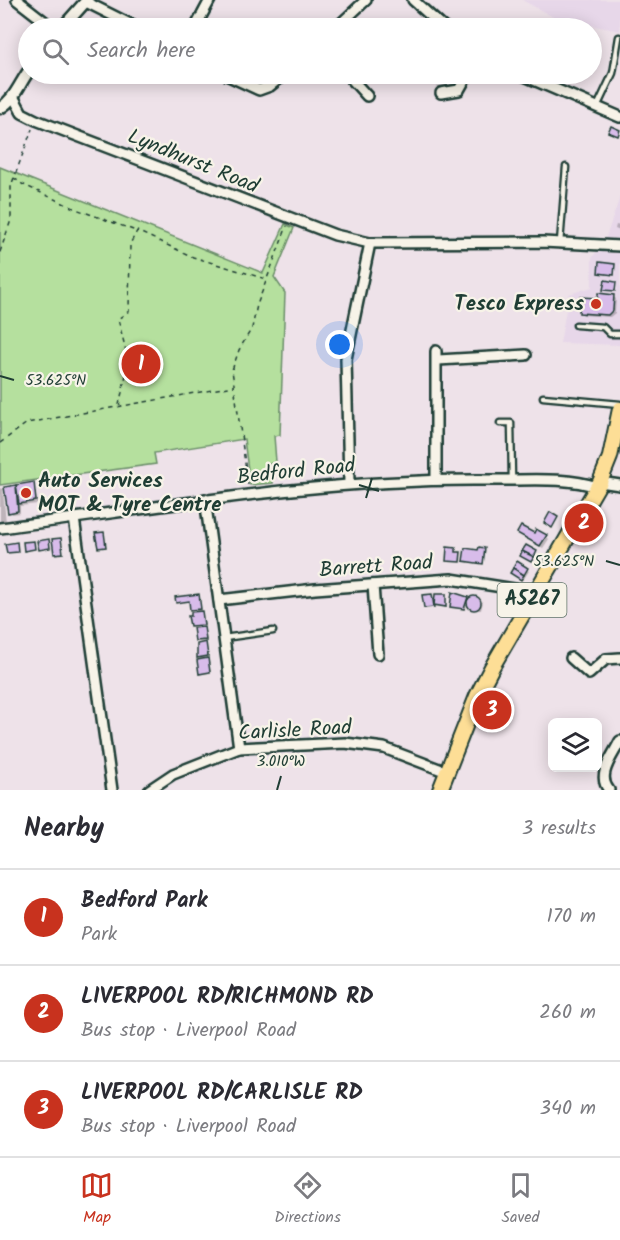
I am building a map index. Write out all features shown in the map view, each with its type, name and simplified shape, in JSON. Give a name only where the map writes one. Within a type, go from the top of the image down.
[{"type":"main road","name":"A5267","points":[[440,790],[477,696],[598,484],[610,457],[620,409]]},
{"type":"street","points":[[17,0],[40,18]]},
{"type":"street","points":[[200,18],[210,0]]},
{"type":"street","points":[[347,18],[366,0]]},
{"type":"street","points":[[413,0],[433,18]]},
{"type":"street","points":[[71,18],[86,1],[119,18]]},
{"type":"street","points":[[0,108],[14,98],[19,84]]},
{"type":"street","points":[[246,84],[259,90],[272,84]]},
{"type":"street","points":[[357,84],[368,96]]},
{"type":"street","points":[[441,93],[459,90],[462,84]]},
{"type":"street","points":[[543,84],[620,117]]},
{"type":"street","name":"Lyndhurst Road","points":[[14,98],[22,113],[36,120],[335,235],[369,243],[560,243],[620,246]]},
{"type":"street","points":[[349,483],[345,359],[369,243]]},
{"type":"street","points":[[436,480],[434,444],[437,356],[522,354],[520,343]]},
{"type":"street","name":"Bedford Road","points":[[0,528],[205,499],[349,483],[436,480],[620,485]]},
{"type":"street","points":[[205,499],[239,748]]},
{"type":"street","points":[[74,518],[112,790]]},
{"type":"street","name":"Barrett Road","points":[[219,600],[451,579],[527,591],[535,595]]},
{"type":"street","points":[[373,585],[378,654]]},
{"type":"street","points":[[571,658],[589,674],[606,659],[620,658]]},
{"type":"street","points":[[609,790],[604,784],[603,775],[620,741]]},
{"type":"street","name":"Carlisle Road","points":[[149,790],[173,774],[239,748],[345,743],[384,748],[447,772]]},
{"type":"lane","points":[[597,107],[613,73],[619,37]]},
{"type":"lane","points":[[560,243],[566,167]]},
{"type":"lane","points":[[576,325],[603,327],[610,334],[620,334]]},
{"type":"lane","points":[[543,397],[620,404]]},
{"type":"lane","points":[[500,423],[511,423],[512,481]]},
{"type":"lane","points":[[224,638],[273,631]]},
{"type":"path","points":[[0,252],[11,220],[14,178],[36,120]]},
{"type":"path","points":[[14,178],[76,209],[137,231],[194,257],[266,279]]},
{"type":"path","points":[[250,494],[232,370],[239,350],[252,328],[266,279],[289,219]]},
{"type":"path","points":[[119,405],[126,375],[126,351],[118,319],[129,311],[130,244],[137,231]]},
{"type":"path","points":[[0,443],[27,423],[234,386]]},
{"type":"shaded area","points":[[522,0],[620,0],[620,31],[602,27],[602,18],[555,18]]},
{"type":"shaded area","points":[[620,197],[620,345],[560,343],[569,294],[592,287],[592,258],[606,237]]},
{"type":"green space","points":[[0,167],[263,273],[285,224],[294,228],[274,277],[285,293],[280,435],[274,436],[276,462],[269,464],[273,483],[250,485],[244,439],[154,453],[156,464],[0,485]]},
{"type":"building","points":[[611,126],[620,130],[618,136],[608,132]]},
{"type":"building","points":[[599,262],[615,264],[614,275],[598,273]]},
{"type":"building","points":[[605,280],[616,282],[615,291],[603,290]]},
{"type":"building","name":"Tesco Express","points":[[598,293],[614,295],[613,310],[608,315],[579,313],[580,297],[598,298]]},
{"type":"building","name":"Auto Services MOT & Tyre Centre","points":[[34,482],[36,501],[19,504],[16,485]]},
{"type":"building","points":[[16,485],[18,511],[8,513],[4,487]]},
{"type":"building","points":[[550,512],[558,517],[552,528],[544,523]]},
{"type":"building","points":[[521,526],[534,533],[536,529],[547,535],[540,546],[517,533]]},
{"type":"building","points":[[104,532],[106,547],[98,548],[95,533]]},
{"type":"building","points":[[61,538],[63,553],[54,554],[52,539]]},
{"type":"building","points":[[49,539],[50,548],[39,550],[37,541]]},
{"type":"building","points":[[34,541],[35,549],[24,551],[23,542]]},
{"type":"building","points":[[17,542],[18,552],[7,553],[5,544]]},
{"type":"building","points":[[526,545],[537,551],[534,557],[522,551]]},
{"type":"building","points":[[447,547],[456,548],[456,552],[461,552],[460,562],[446,561]]},
{"type":"building","points":[[479,547],[485,548],[483,564],[463,561],[465,548],[478,550]]},
{"type":"building","points":[[522,551],[534,557],[531,562],[520,556]]},
{"type":"building","points":[[517,561],[528,568],[524,575],[513,568]]},
{"type":"building","points":[[513,568],[524,575],[521,580],[510,573]]},
{"type":"building","points":[[452,592],[468,597],[464,609],[450,607]]},
{"type":"building","points":[[199,594],[201,609],[190,610],[189,601],[176,603],[175,597]]},
{"type":"building","points":[[432,594],[434,607],[424,608],[422,595]]},
{"type":"building","points":[[435,594],[446,594],[446,607],[434,605]]},
{"type":"building","points":[[471,596],[477,596],[481,603],[477,610],[471,610],[467,606],[467,600]]},
{"type":"building","points":[[202,611],[204,625],[190,626],[188,616],[191,616],[191,612]]},
{"type":"building","points":[[204,627],[206,640],[195,641],[193,628]]},
{"type":"building","points":[[206,642],[208,656],[197,658],[197,644]]},
{"type":"building","points":[[208,658],[210,672],[199,674],[197,660]]},
{"type":"place","name":"Tesco Express","points":[[596,304]]},
{"type":"place","name":"Bedford Park","points":[[141,364]]},
{"type":"place","name":"Auto Services MOT & Tyre Centre","points":[[26,493]]},
{"type":"place","name":"LIVERPOOL RD/RICHMOND RD","points":[[584,523]]},
{"type":"place","name":"LIVERPOOL RD/CARLISLE RD","points":[[492,710]]}]
